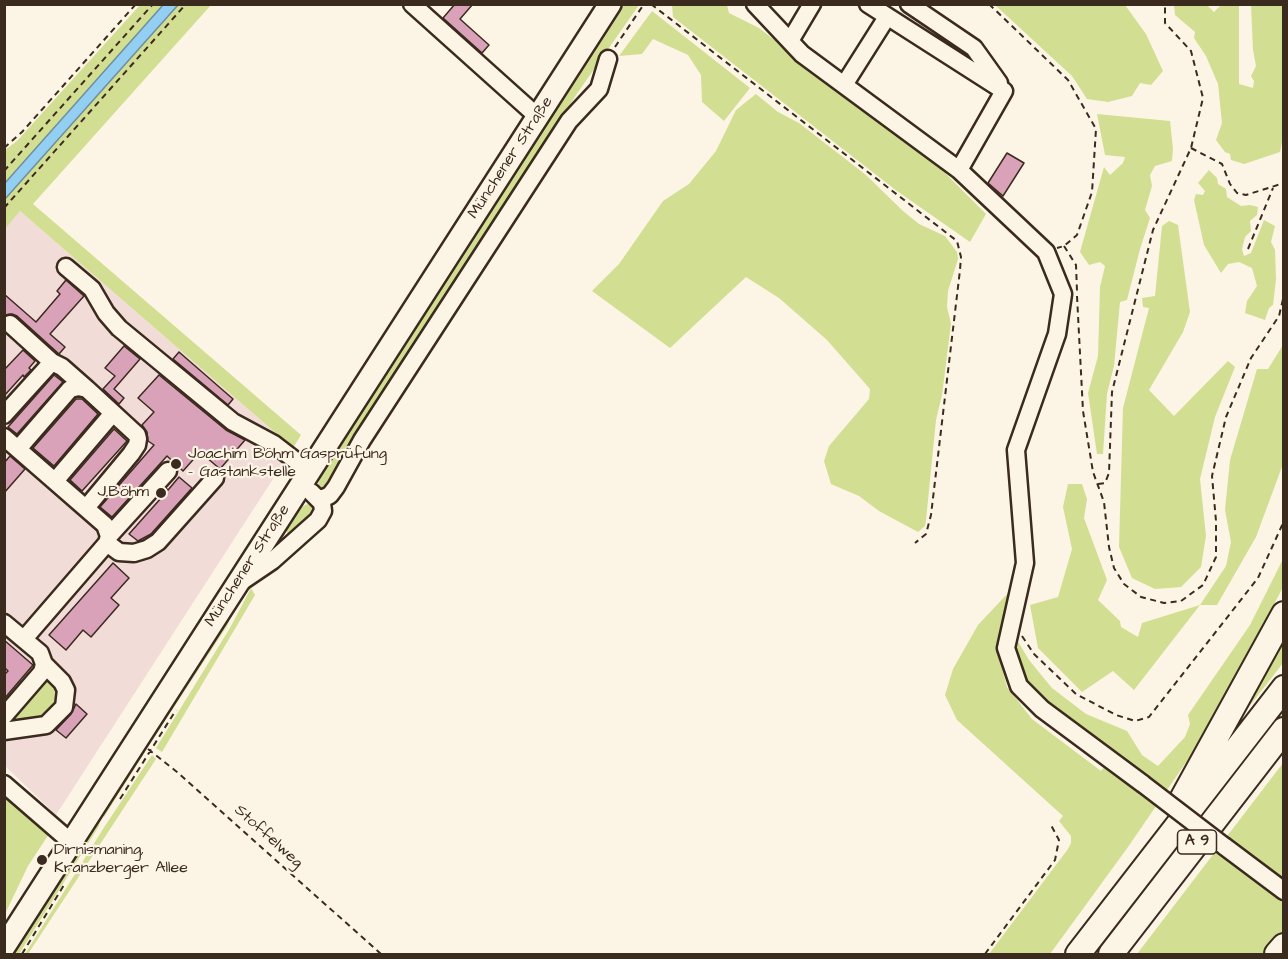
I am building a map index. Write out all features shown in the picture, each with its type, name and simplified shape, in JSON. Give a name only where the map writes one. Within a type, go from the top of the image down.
[{"type":"highway","points":[[1143,872],[1284,615]]},
{"type":"highway","name":"A 9","points":[[1078,954],[1284,688]]},
{"type":"highway","name":"A 9","points":[[1111,954],[1284,730]]},
{"type":"highway","points":[[1277,954],[1284,946]]},
{"type":"main road","name":"Münchener Straße","points":[[4,947],[610,4]]},
{"type":"street","points":[[412,4],[538,117]]},
{"type":"street","points":[[755,4],[802,54],[959,170],[1046,252],[1063,294],[1057,334],[1016,450],[1025,563],[1006,648],[1019,686],[1042,709],[1284,891]]},
{"type":"street","points":[[790,41],[812,4]]},
{"type":"street","points":[[868,4],[1004,91]]},
{"type":"street","points":[[909,4],[974,48],[1004,91]]},
{"type":"street","points":[[844,85],[887,17]]},
{"type":"street","points":[[319,498],[330,495],[336,487],[362,440],[569,121],[599,89],[608,58]]},
{"type":"street","points":[[959,170],[1004,91]]},
{"type":"street","points":[[66,267],[92,288],[106,313],[119,328],[233,422],[274,444],[305,477],[319,498],[323,511],[318,520],[272,561],[237,585]]},
{"type":"street","points":[[10,324],[52,362],[62,367],[137,435],[137,445],[86,508]]},
{"type":"street","points":[[4,415],[52,362]]},
{"type":"street","points":[[18,449],[70,389],[80,387],[87,389]]},
{"type":"street","points":[[55,481],[113,412]]},
{"type":"street","points":[[4,437],[105,525],[108,539],[119,552],[134,553],[158,542],[214,478]]},
{"type":"street","points":[[24,639],[168,471]]},
{"type":"street","points":[[4,623],[40,653],[44,664],[62,682],[66,690],[64,707],[46,725],[4,731]]},
{"type":"street","points":[[4,716],[42,672],[44,664]]},
{"type":"street","points":[[4,784],[71,842]]},
{"type":"path","points":[[4,147],[22,132],[136,4]]},
{"type":"path","points":[[4,171],[153,4]]},
{"type":"path","points":[[4,208],[186,4]]},
{"type":"path","points":[[608,58],[621,35],[644,4]]},
{"type":"path","points":[[651,4],[957,241],[961,257],[960,270],[931,514],[926,534],[915,543]]},
{"type":"path","points":[[989,4],[1068,80],[1096,129],[1092,192],[1077,235],[1064,246],[1046,252]]},
{"type":"path","points":[[1098,484],[1105,483],[1109,473],[1112,392],[1153,230],[1191,148],[1203,98],[1191,51],[1165,23],[1165,4]]},
{"type":"path","points":[[1191,148],[1222,164],[1230,184],[1237,193],[1246,195],[1284,183]]},
{"type":"path","points":[[1248,249],[1273,188]]},
{"type":"path","points":[[1064,246],[1076,265],[1083,411],[1093,472],[1104,502],[1114,568],[1124,584],[1141,597],[1164,603],[1180,601],[1203,585],[1216,557],[1212,476],[1226,417],[1251,358],[1280,315],[1284,295]]},
{"type":"path","points":[[1012,622],[1034,654],[1076,694],[1116,715],[1135,721],[1149,717],[1258,578],[1284,520]]},
{"type":"path","name":"Stoffelweg","points":[[135,742],[177,772],[381,954]]},
{"type":"path","points":[[985,954],[1054,860],[1059,840],[1051,825]]},
{"type":"shaded area","points":[[20,211],[293,448],[56,815],[5,766],[4,229]]},
{"type":"green space","points":[[140,5],[163,5],[5,183],[5,150],[17,141]]},
{"type":"green space","points":[[178,5],[211,5],[33,204],[301,435],[293,448],[20,211],[5,229],[5,199]]},
{"type":"green space","points":[[618,5],[639,5],[576,95],[458,283],[446,293],[326,490],[323,489],[319,486],[318,477]]},
{"type":"green space","points":[[672,5],[727,5],[729,13],[759,28],[937,165],[986,214],[970,242],[897,191],[673,17]]},
{"type":"green space","points":[[995,5],[1125,5],[1146,34],[1163,71],[1151,85],[1140,83],[1132,96],[1108,102],[1087,99],[1072,76]]},
{"type":"green space","points":[[1174,5],[1207,5],[1214,12],[1221,5],[1239,5],[1239,84],[1253,88],[1254,81],[1251,76],[1256,66],[1251,5],[1283,5],[1284,132],[1280,152],[1244,164],[1231,160],[1230,154],[1225,152],[1216,140],[1222,123],[1218,84],[1206,56],[1194,38],[1195,32],[1175,15]]},
{"type":"green space","points":[[652,11],[750,88],[724,121],[702,102],[701,75],[688,55],[653,39],[642,54],[619,56]]},
{"type":"green space","points":[[756,94],[778,112],[799,123],[866,175],[919,224],[945,236],[957,252],[958,259],[948,291],[947,307],[951,324],[942,395],[936,420],[926,520],[925,526],[918,532],[879,511],[859,496],[831,484],[824,461],[829,446],[869,399],[870,389],[827,340],[779,298],[746,277],[670,348],[592,291],[619,264],[663,201],[689,184],[716,151],[736,110]]},
{"type":"green space","points":[[1097,114],[1170,121],[1173,149],[1172,161],[1155,166],[1150,175],[1152,186],[1145,210],[1150,218],[1127,300],[1120,302],[1114,366],[1107,394],[1103,454],[1097,454],[1088,393],[1098,356],[1100,287],[1105,266],[1100,262],[1089,265],[1080,252],[1104,167],[1110,175],[1123,163],[1125,157],[1105,155]]},
{"type":"green space","points":[[1209,170],[1217,178],[1218,184],[1226,189],[1227,197],[1241,206],[1258,207],[1257,215],[1250,221],[1251,231],[1245,237],[1242,249],[1244,256],[1251,253],[1264,220],[1275,226],[1271,242],[1275,250],[1276,279],[1273,305],[1269,308],[1265,320],[1245,313],[1247,301],[1257,286],[1252,268],[1239,262],[1228,264],[1221,273],[1204,245],[1194,200],[1196,194],[1203,195],[1205,191],[1198,183]]},
{"type":"green space","points":[[1169,221],[1178,225],[1190,312],[1183,332],[1149,390],[1174,416],[1228,361],[1235,367],[1215,417],[1200,479],[1206,536],[1201,567],[1181,587],[1155,589],[1132,578],[1119,547],[1123,408],[1149,308],[1143,307],[1142,298],[1155,296],[1162,226]]},
{"type":"green space","points":[[1283,345],[1283,464],[1256,537],[1217,605],[1200,605],[1226,566],[1231,542],[1225,510],[1230,460],[1257,369],[1268,369]]},
{"type":"green space","points":[[1068,484],[1082,484],[1087,499],[1084,518],[1107,580],[1098,600],[1120,621],[1121,627],[1138,637],[1142,623],[1200,605],[1134,690],[1113,671],[1082,692],[1038,648],[1030,605],[1058,597],[1072,549],[1063,507]]},
{"type":"green space","points":[[307,504],[315,506],[316,511],[313,518],[303,530],[275,551],[283,539],[286,541],[289,537],[286,530],[302,507]]},
{"type":"green space","points":[[254,544],[87,805],[83,802],[216,593]]},
{"type":"green space","points":[[1283,559],[1283,587],[1220,708],[1128,847],[1050,954],[989,954],[1068,849],[1071,836],[1059,821],[1063,816],[957,720],[945,695],[953,669],[978,625],[1010,591],[1014,598],[996,646],[1007,687],[1032,719],[1101,771],[1107,764],[1032,693],[1010,648],[1013,633],[1029,660],[1052,688],[1086,714],[1127,731],[1142,755],[1158,766],[1185,737],[1190,724],[1188,715],[1250,625]]},
{"type":"green space","points":[[251,588],[255,595],[162,752],[156,748],[230,628]]},
{"type":"green space","points":[[240,598],[227,626],[148,747],[145,743]]},
{"type":"green space","points":[[1283,634],[1283,663],[1248,708],[1244,704]]},
{"type":"green space","points":[[49,679],[63,690],[49,719],[9,724]]},
{"type":"green space","points":[[1283,704],[1283,715],[1110,941],[1105,938]]},
{"type":"green space","points":[[140,752],[145,752],[104,817],[100,813]]},
{"type":"green space","points":[[152,755],[156,759],[28,954],[25,954],[103,829]]},
{"type":"green space","points":[[1283,763],[1283,935],[1270,954],[1137,954]]},
{"type":"green space","points":[[4,794],[49,834],[28,866],[5,914]]},
{"type":"green space","points":[[96,817],[100,821],[99,826],[19,954],[8,954]]},
{"type":"water","points":[[163,5],[178,5],[5,199],[5,183]]},
{"type":"building","points":[[455,4],[473,4],[460,19],[489,45],[482,53],[443,18]]},
{"type":"building","points":[[1007,153],[1024,163],[1003,196],[988,183]]},
{"type":"building","points":[[66,280],[84,296],[50,334],[65,347],[59,354],[17,316],[4,315],[4,294],[36,322],[60,294],[57,291]]},
{"type":"building","points":[[124,346],[140,359],[114,389],[124,398],[119,404],[103,389],[115,376],[105,368]]},
{"type":"building","points":[[23,350],[35,361],[29,368],[31,370],[24,377],[23,375],[4,396],[4,370]]},
{"type":"building","points":[[179,352],[233,399],[228,405],[173,359]]},
{"type":"building","points":[[54,375],[63,382],[17,434],[8,427]]},
{"type":"building","points":[[159,375],[226,430],[245,440],[220,469],[200,452],[183,471],[167,456],[112,517],[100,507],[154,445],[148,441],[147,432],[142,425],[154,412],[138,398]]},
{"type":"building","points":[[76,399],[82,399],[98,414],[54,466],[33,448]]},
{"type":"building","points":[[114,429],[127,441],[82,491],[70,480]]},
{"type":"building","points":[[10,456],[25,469],[4,493],[4,463]]},
{"type":"building","points":[[179,477],[192,488],[151,534],[138,541],[129,534],[162,497],[160,495],[166,488],[168,490]]},
{"type":"building","points":[[113,563],[129,578],[111,598],[119,605],[91,637],[83,630],[66,650],[49,635]]},
{"type":"building","points":[[4,640],[33,665],[4,699],[4,675],[8,671],[4,667]]},
{"type":"building","points":[[76,704],[87,714],[66,738],[56,730],[71,714]]},
{"type":"place","name":"Joachim Böhm Gasprüfung - Gastankstelle","points":[[176,464]]},
{"type":"place","name":"J.Böhm","points":[[161,493]]},
{"type":"place","name":"Dirnismaning, Kranzberger Allee","points":[[42,860]]}]
